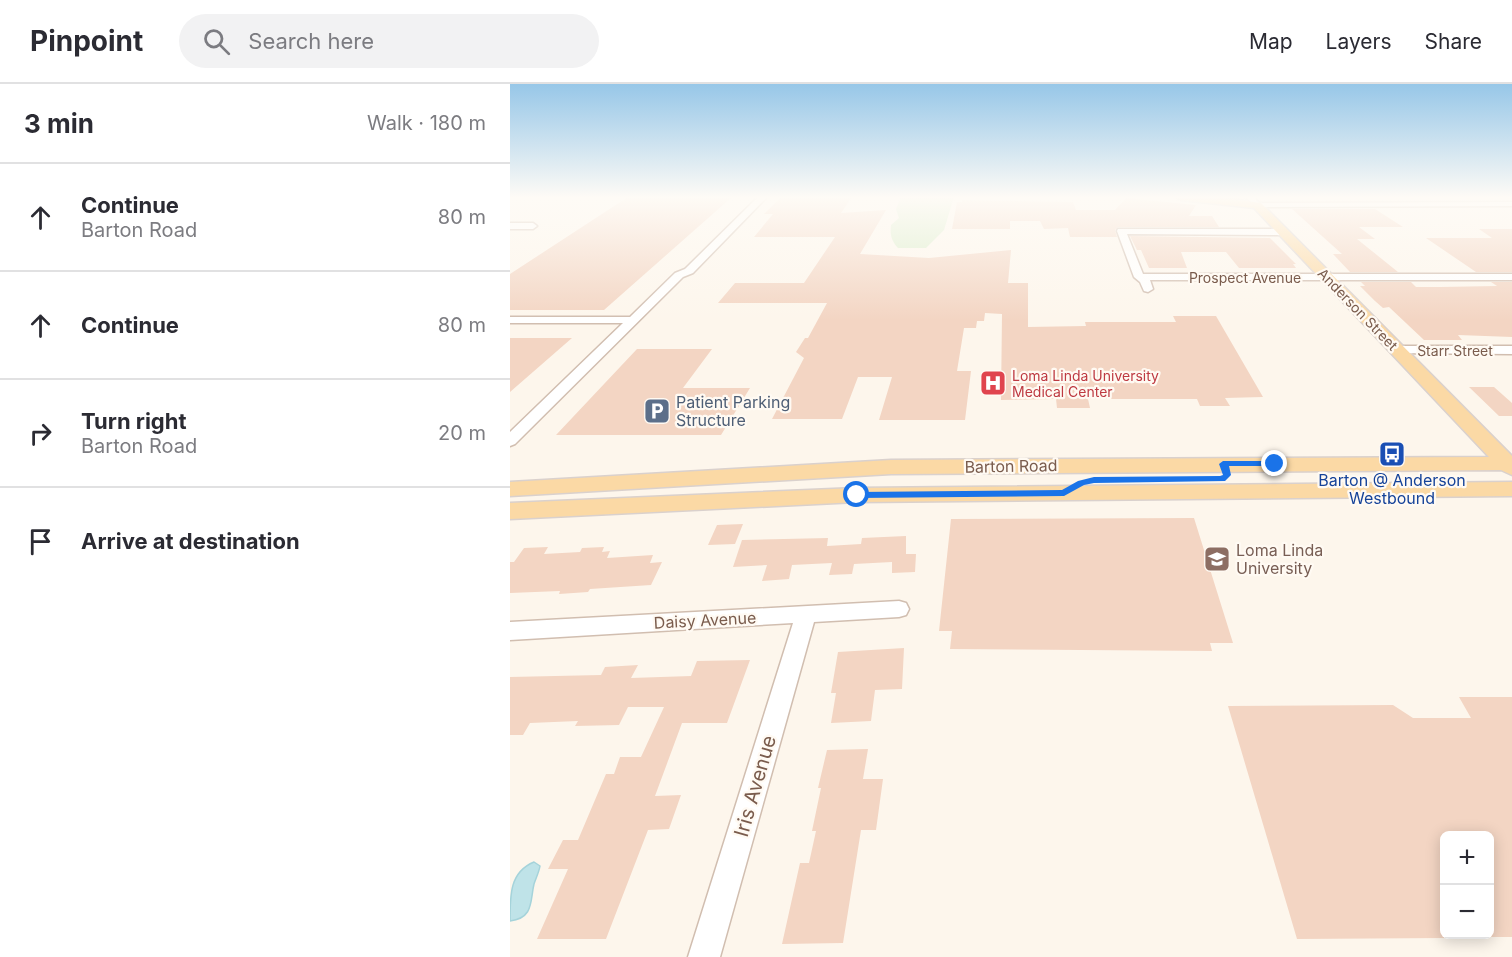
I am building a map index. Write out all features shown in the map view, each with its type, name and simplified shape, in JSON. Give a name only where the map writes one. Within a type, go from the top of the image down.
[{"type":"main road","name":"Anderson Street","points":[[1288,238],[1511,465]]},
{"type":"main road","name":"Barton Road","points":[[510,489],[891,467],[1223,464],[1511,465]]},
{"type":"main road","points":[[1064,493],[1081,483],[1094,480],[1225,478],[1227,475],[1223,464]]},
{"type":"main road","name":"Barton Road","points":[[510,511],[857,495],[1512,489]]},
{"type":"street","points":[[696,249],[708,238]]},
{"type":"street","points":[[510,441],[634,320],[680,270],[689,272],[723,238]]},
{"type":"street","points":[[1124,238],[1139,277],[1145,280],[1148,290]]},
{"type":"street","name":"Prospect Avenue","points":[[1139,277],[1512,277]]},
{"type":"street","points":[[510,320],[634,320]]},
{"type":"street","name":"Starr Street","points":[[1398,350],[1512,350]]},
{"type":"street","name":"Daisy Avenue","points":[[510,631],[899,609]]},
{"type":"street","name":"Iris Avenue","points":[[704,957],[806,614]]},
{"type":"green space","points":[[892,238],[936,238],[926,248],[898,248]]},
{"type":"water","points":[[534,862],[540,866],[530,908],[523,916],[510,921],[513,885],[520,872]]},
{"type":"building","points":[[566,238],[686,238],[604,310],[510,310],[510,274]]},
{"type":"building","points":[[835,238],[870,238],[860,254],[929,258],[1011,250],[1008,283],[1028,283],[1028,327],[1086,326],[1085,322],[1176,322],[1173,316],[1216,316],[1263,397],[1225,398],[1230,406],[1200,406],[1197,399],[1088,399],[1090,408],[1057,408],[1056,399],[1001,400],[1002,314],[985,313],[984,321],[977,321],[976,328],[964,328],[957,371],[971,371],[965,420],[879,420],[892,377],[858,377],[842,419],[772,419],[804,358],[796,352],[805,338],[808,338],[827,303],[718,303],[735,283],[804,283]]},
{"type":"building","points":[[1131,238],[1270,238],[1296,264],[1293,264],[1296,268],[1239,268],[1226,252],[1181,252],[1187,268],[1149,268],[1141,250],[1137,250]]},
{"type":"building","points":[[1324,238],[1373,238],[1375,239],[1357,239],[1398,272],[1350,272],[1333,254],[1342,254]]},
{"type":"building","points":[[1426,238],[1512,238],[1512,272],[1476,272]]},
{"type":"building","points":[[1361,282],[1411,282],[1416,287],[1440,287],[1497,286],[1491,282],[1512,282],[1512,337],[1458,335],[1462,340],[1424,340],[1389,307],[1383,308],[1375,301],[1360,286],[1365,286]]},
{"type":"building","points":[[510,338],[572,338],[510,392]]},
{"type":"building","name":"Patient Parking Structure","points":[[637,349],[712,349],[683,388],[750,388],[721,435],[556,435]]},
{"type":"building","points":[[1469,387],[1494,387],[1512,403],[1512,416],[1499,416]]},
{"type":"building","points":[[1194,518],[1233,643],[1210,643],[1212,651],[950,649],[952,631],[939,631],[951,519]]},
{"type":"building","points":[[743,524],[735,544],[708,545],[717,525]]},
{"type":"building","points":[[906,536],[906,554],[916,554],[915,572],[892,573],[892,562],[854,564],[852,574],[829,575],[832,563],[792,565],[789,579],[762,581],[767,565],[733,567],[742,540],[828,538],[827,546],[861,544],[862,538]]},
{"type":"building","points":[[548,547],[544,554],[580,552],[582,548],[604,547],[602,552],[610,551],[607,558],[653,555],[650,563],[662,562],[651,585],[590,589],[588,592],[559,594],[560,591],[510,593],[510,562],[514,562],[524,548]]},
{"type":"building","points":[[904,648],[902,689],[875,690],[871,721],[831,723],[836,693],[831,693],[838,652]]},
{"type":"building","points":[[750,660],[727,723],[682,723],[655,796],[681,795],[669,829],[648,830],[606,939],[537,939],[568,869],[548,869],[563,840],[578,840],[606,774],[614,774],[620,757],[641,757],[664,707],[628,707],[619,725],[575,726],[578,721],[530,723],[523,735],[510,735],[510,677],[601,675],[605,667],[638,665],[631,678],[691,676],[697,661]]},
{"type":"building","points":[[1459,697],[1512,697],[1512,937],[1494,937],[1494,831],[1440,831],[1440,938],[1297,939],[1228,706],[1393,705],[1413,718],[1471,718]]},
{"type":"building","points":[[868,749],[863,779],[883,779],[876,830],[861,830],[843,943],[782,944],[800,863],[809,863],[816,831],[812,831],[821,788],[818,788],[827,750]]},
{"type":"place","name":"Loma Linda University Medical Center","points":[[993,383]]},
{"type":"place","name":"Patient Parking Structure","points":[[657,411]]},
{"type":"place","name":"Barton @ Anderson Westbound","points":[[1392,454]]},
{"type":"place","name":"Loma Linda University","points":[[1217,559]]},
{"type":"route","points":[[857,495],[1064,493],[1081,483],[1094,480],[1220,479],[1227,475],[1223,464],[1275,464]]}]
